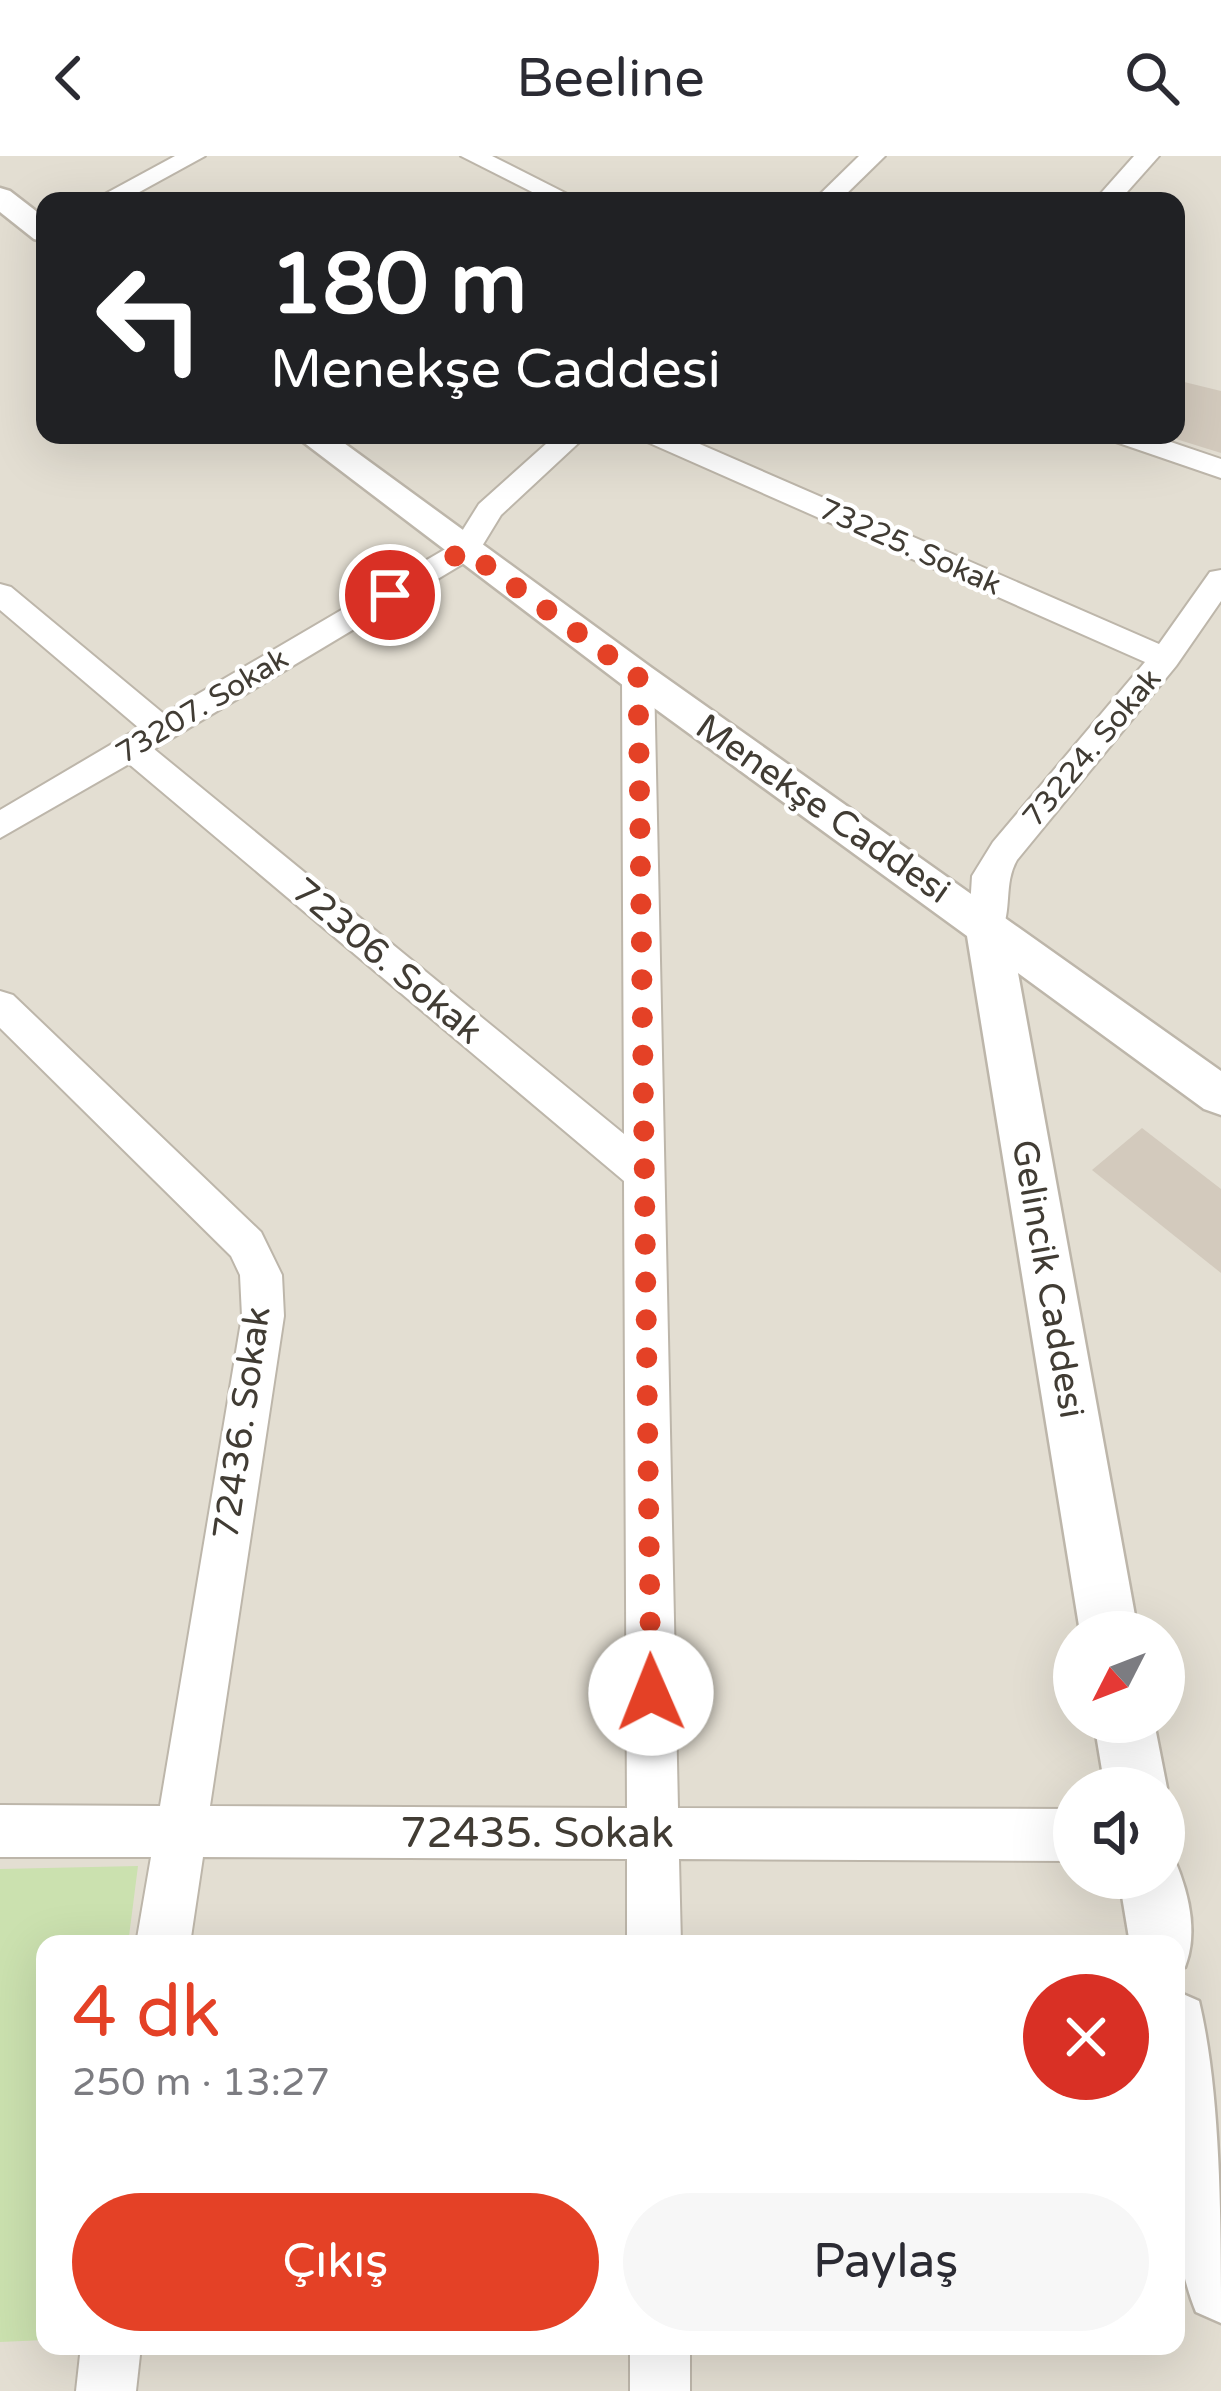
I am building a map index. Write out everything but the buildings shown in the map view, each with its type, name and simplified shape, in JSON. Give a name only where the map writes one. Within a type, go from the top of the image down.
[{"type":"street","points":[[122,192],[193,156]]},
{"type":"street","points":[[473,156],[529,173],[555,192]]},
{"type":"street","points":[[835,192],[873,156]]},
{"type":"street","points":[[1114,192],[1147,156]]},
{"type":"street","points":[[0,197],[36,226]]},
{"type":"street","name":"Menekşe Caddesi","points":[[323,444],[1221,1096]]},
{"type":"street","points":[[465,550],[489,511],[563,444]]},
{"type":"street","name":"73225. Sokak","points":[[676,444],[1166,659]]},
{"type":"street","points":[[1149,444],[1221,469]]},
{"type":"street","name":"73207. Sokak","points":[[0,826],[465,550]]},
{"type":"street","name":"73224. Sokak","points":[[987,925],[990,875],[1005,851],[1166,659],[1221,579]]},
{"type":"street","name":"72306. Sokak","points":[[0,595],[147,739],[644,1174]]},
{"type":"street","points":[[638,677],[654,1935]]},
{"type":"street","name":"Gelincik Caddesi","points":[[987,925],[1105,1611]]},
{"type":"street","name":"72436. Sokak","points":[[0,1005],[246,1244],[261,1275],[263,1316],[164,1935]]},
{"type":"street","name":"72435. Sokak","points":[[0,1831],[1053,1835]]},
{"type":"street","points":[[1154,1899],[1160,1935]]},
{"type":"street","points":[[1185,2077],[1221,2287]]},
{"type":"street","points":[[106,2391],[110,2355]]},
{"type":"street","points":[[660,2355],[660,2391]]},
{"type":"shaded area","points":[[0,156],[1221,156],[1221,2391],[0,2391]]},
{"type":"green space","points":[[138,1866],[129,1935],[36,1935],[36,2340],[0,2342],[0,1869]]},
{"type":"route","points":[[390,595],[465,550],[638,677],[651,1693]]}]
